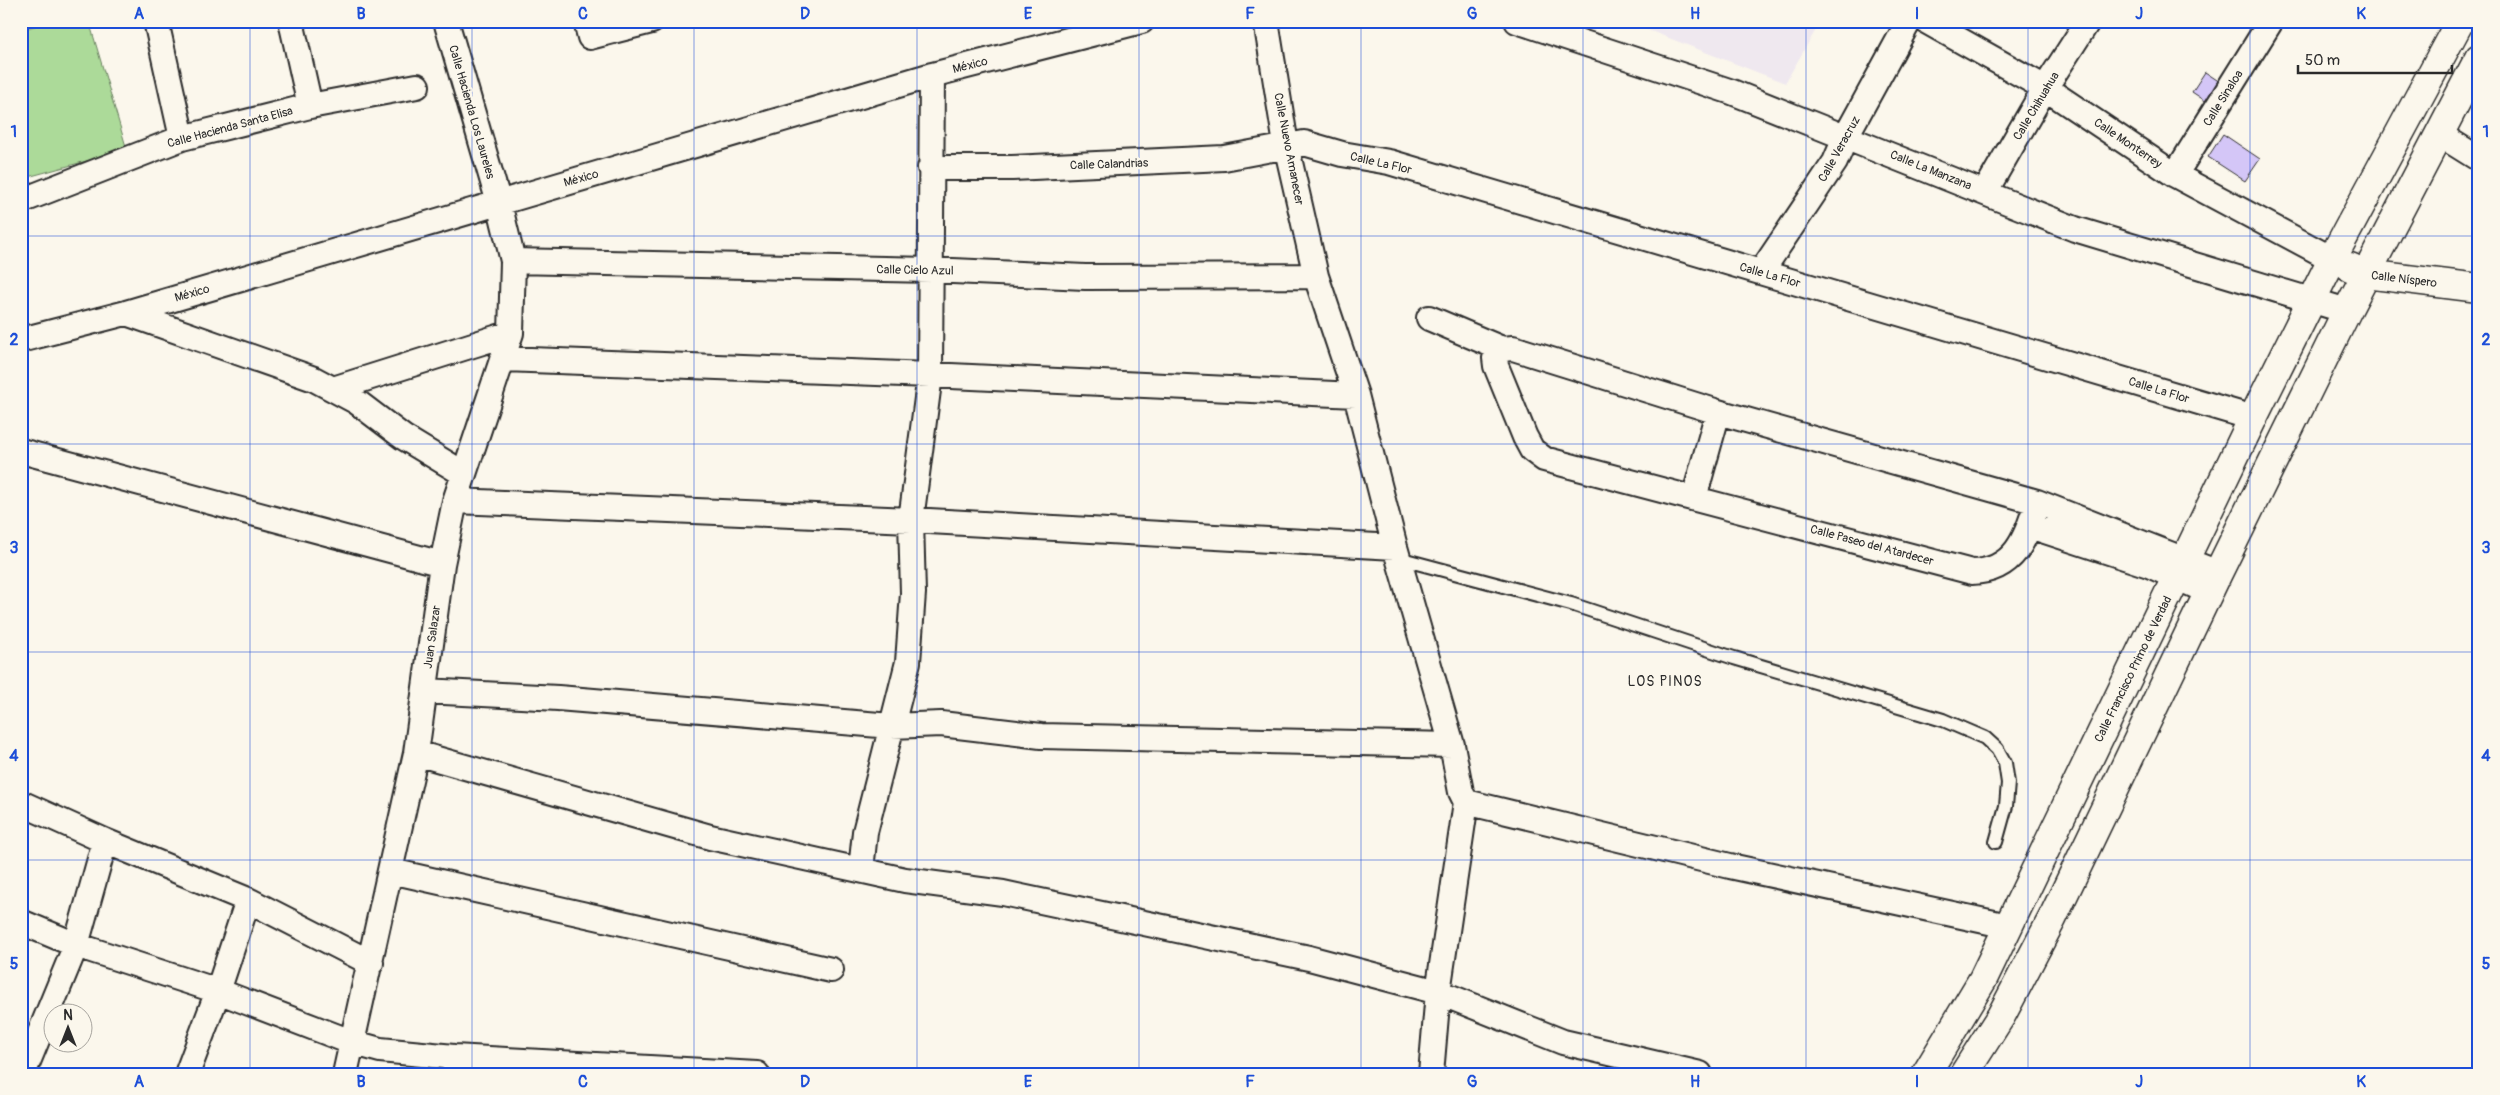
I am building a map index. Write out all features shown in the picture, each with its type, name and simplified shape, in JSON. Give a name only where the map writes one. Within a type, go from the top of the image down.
[{"type":"main road","name":"Calle Francisco Primo de Verdad","points":[[1926,1074],[1983,979],[2253,418],[2332,259],[2460,21]]},
{"type":"main road","points":[[1964,1074],[2002,1016],[2044,935],[2347,311],[2479,58]]},
{"type":"main road","name":"Calle Níspero","points":[[2332,259],[2366,274],[2479,288]]},
{"type":"street","points":[[156,21],[182,138]]},
{"type":"street","points":[[291,21],[310,106]]},
{"type":"street","name":"Calle Hacienda Los Laureles","points":[[446,21],[499,203]]},
{"type":"street","points":[[588,29],[652,21]]},
{"type":"street","name":"México","points":[[21,340],[126,313],[932,75],[1142,21]]},
{"type":"street","name":"Calle Nuevo Amanecer","points":[[1266,21],[1286,145],[1316,276],[1356,395],[1396,552],[1452,745],[1461,792],[1466,802]]},
{"type":"street","name":"Calle La Manzana","points":[[1517,21],[1732,92],[2075,229],[2313,299],[2347,311]]},
{"type":"street","name":"Calle Veracruz","points":[[1761,272],[1835,162],[1846,136],[1910,21]]},
{"type":"street","name":"Calle Monterrey","points":[[1926,21],[2046,88],[2176,174],[2332,259]]},
{"type":"street","name":"Calle Chihuahua","points":[[1985,192],[2088,21]]},
{"type":"street","name":"Calle Sinaloa","points":[[2176,174],[2271,21]]},
{"type":"street","points":[[861,870],[865,832],[908,662],[913,592],[911,520],[930,375],[932,75]]},
{"type":"street","name":"Calle Hacienda Santa Elisa","points":[[21,201],[182,138],[310,106],[416,86]]},
{"type":"street","points":[[2439,134],[2479,159]]},
{"type":"street","name":"Calle La Flor","points":[[1286,145],[1304,143],[1342,154],[1389,162],[2253,418]]},
{"type":"street","name":"Calle Calandrias","points":[[930,168],[1012,168],[1224,158],[1286,145]]},
{"type":"street","name":"Juan Salazar","points":[[345,1074],[416,753],[442,564],[455,501],[504,359],[511,333],[513,261],[499,203]]},
{"type":"street","name":"Calle Cielo Azul","points":[[513,261],[931,270],[1085,277],[1316,276]]},
{"type":"street","points":[[126,313],[237,350],[314,379],[357,402],[403,437],[464,474]]},
{"type":"street","points":[[1429,318],[1502,349],[1513,348],[1718,412],[2037,502],[2181,569],[2214,582]]},
{"type":"street","points":[[333,389],[511,333]]},
{"type":"street","name":"Calle Paseo del Atardecer","points":[[1502,349],[1495,358],[1496,366],[1532,450],[1544,459],[1972,572],[1988,572],[2003,565],[2016,552],[2030,526],[2037,502]]},
{"type":"street","points":[[504,359],[930,375],[1356,395]]},
{"type":"street","points":[[1694,498],[1718,412]]},
{"type":"street","points":[[21,451],[442,564]]},
{"type":"street","points":[[455,501],[911,520],[1396,552]]},
{"type":"street","points":[[2030,526],[2149,565],[2181,569]]},
{"type":"street","points":[[425,691],[558,698],[891,726],[941,724],[1041,736],[1452,745]]},
{"type":"street","points":[[416,753],[710,836],[905,880],[1003,892],[1309,958],[1438,992],[1562,1042],[1700,1074]]},
{"type":"street","points":[[1430,1074],[1438,992],[1466,802],[1730,866],[2008,926]]},
{"type":"street","points":[[21,803],[105,841],[248,900],[371,963]]},
{"type":"street","points":[[23,1074],[76,945],[105,841]]},
{"type":"street","points":[[391,872],[830,970]]},
{"type":"street","points":[[187,1074],[218,991],[248,900]]},
{"type":"street","points":[[21,922],[76,945],[218,991],[351,1042],[380,1050],[454,1057],[757,1074]]},
{"type":"lane","points":[[1396,552],[1571,604],[1734,658],[1943,720],[1985,738],[1998,749],[2005,763],[2008,783],[2006,806],[1996,842]]},
{"type":"shaded area","points":[[1625,21],[1821,21],[1785,83]]},
{"type":"green space","points":[[51,21],[89,21],[127,150],[24,178],[21,168],[21,30]]},
{"type":"building","points":[[2205,72],[2220,82],[2207,102],[2192,92]]},
{"type":"building","points":[[2223,134],[2260,159],[2245,181],[2208,157]]},
{"type":"district","name":"LOS PINOS","points":[[1665,681]]}]
